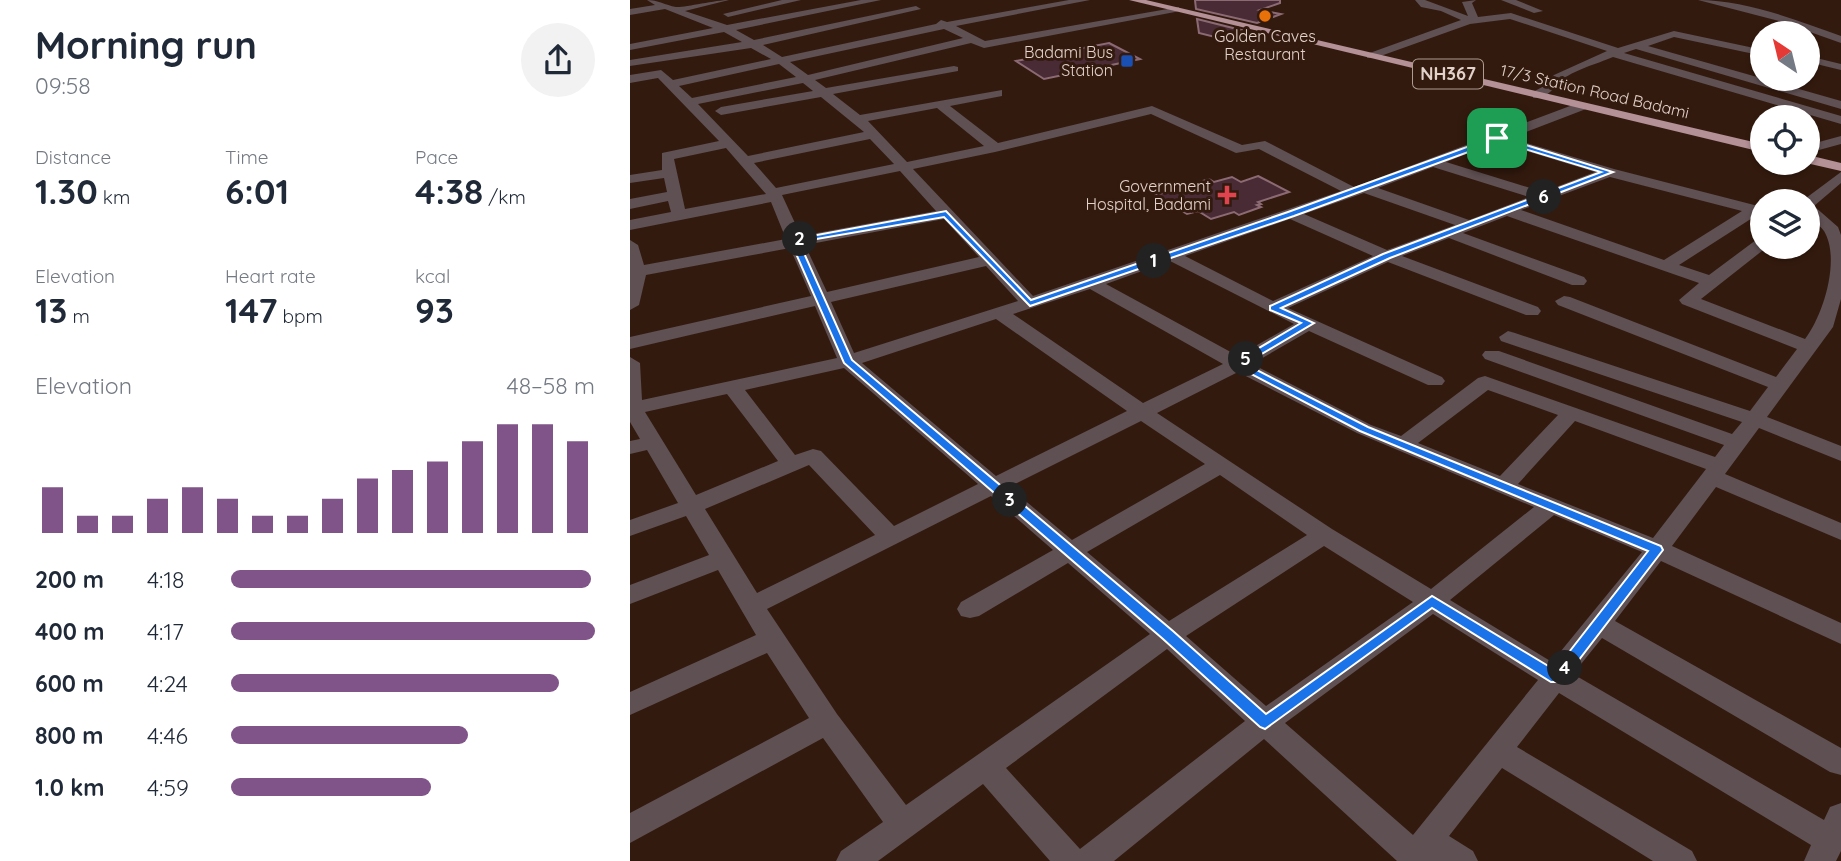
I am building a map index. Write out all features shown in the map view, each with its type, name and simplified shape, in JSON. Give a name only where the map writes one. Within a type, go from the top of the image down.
[{"type":"highway","name":"17/3 Station Road Badami","points":[[1134,0],[1750,145]]},
{"type":"highway","points":[[1820,162],[1841,167]]},
{"type":"street","points":[[652,0],[698,20],[725,28],[753,44],[782,61],[857,119],[1030,303]]},
{"type":"street","points":[[698,20],[792,0],[819,12]]},
{"type":"street","points":[[630,47],[876,0]]},
{"type":"street","points":[[901,0],[984,45],[1175,9]]},
{"type":"street","points":[[670,84],[946,25],[1085,0]]},
{"type":"street","points":[[1420,0],[1424,5],[1444,9],[1471,21]]},
{"type":"street","points":[[1471,0],[1467,2],[1474,19],[1471,21]]},
{"type":"street","points":[[1703,0],[1782,19],[1841,40]]},
{"type":"street","points":[[630,12],[715,1]]},
{"type":"street","points":[[1545,13],[1511,2],[1492,9],[1615,52],[1841,120]]},
{"type":"street","points":[[630,63],[753,44],[915,9]]},
{"type":"street","points":[[927,15],[940,13]]},
{"type":"street","points":[[1371,56],[1471,21],[1496,20],[1511,16]]},
{"type":"street","points":[[1496,20],[1563,44],[1605,33]]},
{"type":"street","points":[[1537,95],[1548,89],[1558,77],[1615,52],[1674,34],[1750,50]]},
{"type":"street","points":[[1617,36],[1841,104]]},
{"type":"street","points":[[690,102],[805,79],[973,39]]},
{"type":"street","points":[[1658,39],[1750,63]]},
{"type":"street","points":[[1820,62],[1841,67]]},
{"type":"street","points":[[702,114],[954,69]]},
{"type":"street","points":[[630,79],[661,74],[702,114],[774,195],[848,361],[1420,853],[1462,861]]},
{"type":"street","points":[[857,119],[998,93]]},
{"type":"street","points":[[940,104],[995,148]]},
{"type":"street","points":[[631,408],[848,361],[1092,283],[1291,214],[1582,106]]},
{"type":"street","points":[[630,225],[995,148],[1152,110],[1241,150],[1259,144],[1359,190],[1470,225]]},
{"type":"street","points":[[745,161],[873,134]]},
{"type":"street","points":[[1497,138],[1609,172],[1750,209]]},
{"type":"street","points":[[1820,146],[1841,140]]},
{"type":"street","points":[[679,215],[667,156],[729,144]]},
{"type":"street","points":[[1433,162],[1545,197]]},
{"type":"street","points":[[1273,308],[1387,256],[1609,172]]},
{"type":"street","points":[[630,179],[670,173]]},
{"type":"street","points":[[1820,195],[1841,176]]},
{"type":"street","points":[[630,204],[674,195]]},
{"type":"street","points":[[1508,211],[1712,282]]},
{"type":"street","points":[[634,272],[794,240],[946,214]]},
{"type":"street","points":[[1291,214],[1387,256],[1532,311]]},
{"type":"street","points":[[1665,266],[1750,216]]},
{"type":"street","points":[[1420,853],[1657,550],[1824,327],[1841,270],[1832,230],[1820,218]]},
{"type":"street","points":[[1450,233],[1577,281]]},
{"type":"street","points":[[630,245],[634,272],[630,305]]},
{"type":"street","points":[[1750,252],[1688,300],[1808,347]]},
{"type":"street","points":[[1170,255],[1273,308],[1435,381]]},
{"type":"street","points":[[630,343],[989,260]]},
{"type":"street","points":[[1092,283],[1238,364],[1364,429],[1657,550],[1841,634]]},
{"type":"street","points":[[1564,301],[1780,385]]},
{"type":"street","points":[[999,313],[1324,535],[1557,678],[1830,839]]},
{"type":"street","points":[[752,606],[1238,364],[1309,323]]},
{"type":"street","points":[[1508,337],[1754,419],[1841,454]]},
{"type":"street","points":[[1492,355],[1737,443]]},
{"type":"street","points":[[630,363],[631,408],[641,445],[691,506],[772,639],[827,722],[903,825]]},
{"type":"street","points":[[1404,445],[1485,382],[1716,471],[1841,532]]},
{"type":"street","points":[[732,386],[791,464]]},
{"type":"street","points":[[1503,486],[1571,413]]},
{"type":"street","points":[[630,528],[813,456],[890,536]]},
{"type":"street","points":[[970,609],[1220,465]]},
{"type":"street","points":[[1090,861],[1265,722],[1432,601],[1551,506]]},
{"type":"street","points":[[852,861],[1168,635],[1324,535]]},
{"type":"street","points":[[630,595],[723,559]]},
{"type":"street","points":[[1599,624],[1841,763]]},
{"type":"street","points":[[630,704],[772,639]]},
{"type":"street","points":[[630,829],[827,722]]},
{"type":"street","points":[[1499,751],[1681,861]]},
{"type":"street","points":[[985,765],[1070,861]]},
{"type":"building","points":[[1195,0],[1280,0],[1280,3],[1260,10],[1281,14],[1257,23],[1196,9]]},
{"type":"building","points":[[1197,19],[1241,30],[1219,38],[1199,33]]},
{"type":"building","points":[[1109,43],[1140,59],[1044,79],[1016,61]]},
{"type":"building","points":[[1258,176],[1289,192],[1258,202],[1261,204],[1257,205],[1261,207],[1239,215],[1234,212],[1211,219],[1198,211],[1187,214],[1156,195],[1209,179],[1214,182],[1232,177],[1241,182]]},
{"type":"place","name":"Golden Caves Restaurant","points":[[1265,16]]},
{"type":"place","name":"Badami Bus Station","points":[[1127,61]]},
{"type":"place","name":"Government Hospital, Badami","points":[[1227,195]]},
{"type":"route","points":[[1497,138],[1609,172],[1387,256],[1273,308],[1309,323],[1238,364],[1364,429],[1657,550],[1557,678],[1432,601],[1265,722],[1168,635],[848,361],[794,240],[946,214],[1030,303],[1291,214],[1497,138]]}]
